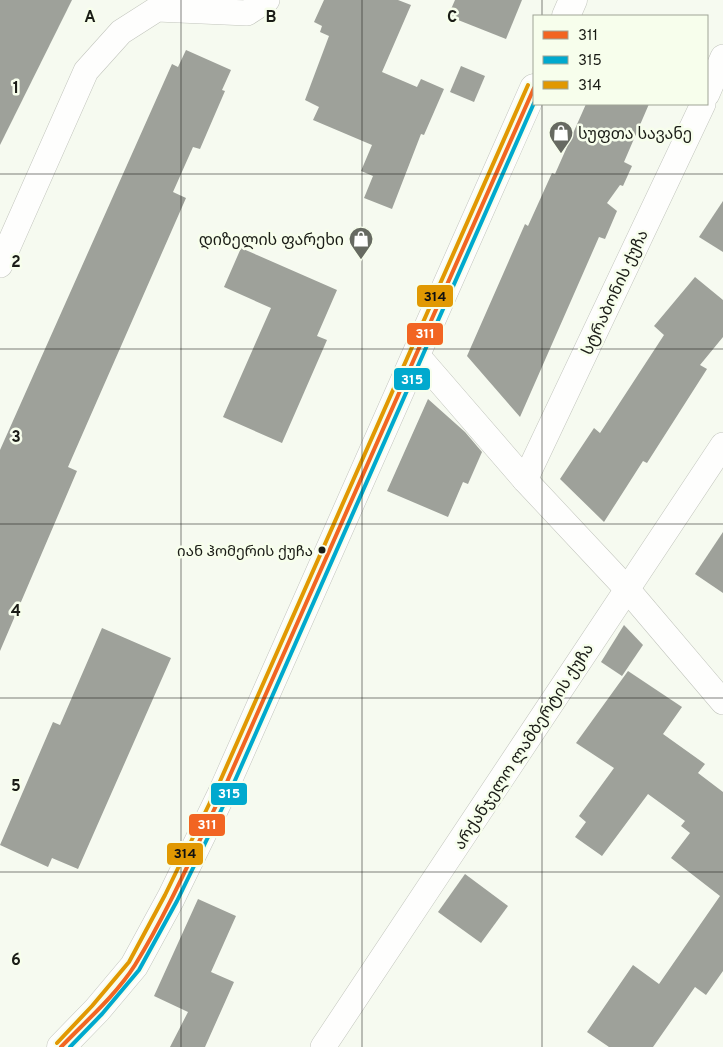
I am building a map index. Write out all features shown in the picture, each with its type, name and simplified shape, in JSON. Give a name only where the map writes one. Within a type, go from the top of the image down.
[{"type":"street","points":[[0,265],[86,71],[121,32],[157,9],[247,13],[267,0]]},
{"type":"street","points":[[566,15],[573,0]]},
{"type":"street","points":[[708,92],[723,57]]},
{"type":"street","points":[[61,1047],[97,1010],[134,966],[171,898],[222,791],[533,90]]},
{"type":"street","name":"სტრაბონის ქუჩა","points":[[525,480],[703,105]]},
{"type":"street","points":[[416,354],[525,480],[627,589],[723,702]]},
{"type":"street","name":"არქანჯელო ლამბერტის ქუჩა","points":[[323,1047],[723,445]]},
{"type":"building","points":[[0,0],[72,0],[0,145]]},
{"type":"building","points":[[324,0],[398,0],[411,5],[382,72],[417,87],[421,79],[444,89],[424,135],[421,134],[392,209],[364,198],[373,176],[361,171],[372,145],[313,120],[319,107],[305,100],[329,36],[320,32],[322,26],[314,22]]},
{"type":"building","points":[[455,0],[522,0],[506,39],[448,16]]},
{"type":"building","points":[[186,50],[231,70],[222,90],[225,91],[200,149],[193,147],[173,192],[186,198],[68,467],[77,471],[0,651],[0,450],[172,64],[178,67]]},
{"type":"building","points":[[461,66],[485,76],[474,102],[450,92]]},
{"type":"building","points":[[586,105],[649,105],[624,162],[632,166],[623,186],[620,185],[607,203],[617,211],[605,239],[599,237],[520,417],[467,356],[525,224],[528,226],[552,173],[555,174]]},
{"type":"building","points":[[723,201],[723,252],[699,237]]},
{"type":"building","points":[[241,248],[337,290],[317,336],[327,340],[282,443],[223,417],[271,308],[224,287]]},
{"type":"building","points":[[695,277],[723,300],[723,337],[700,365],[707,369],[647,463],[643,461],[604,522],[560,479],[594,428],[600,433],[664,335],[654,326]]},
{"type":"building","points":[[428,399],[465,432],[482,452],[468,484],[463,482],[448,517],[387,491]]},
{"type":"building","points":[[723,532],[723,593],[695,574]]},
{"type":"building","points":[[624,625],[643,645],[622,676],[601,662]]},
{"type":"building","points":[[102,628],[171,658],[78,869],[52,858],[48,867],[0,845],[53,722],[60,725]]},
{"type":"building","points":[[628,671],[682,707],[663,734],[705,764],[698,773],[723,792],[723,971],[706,995],[695,987],[653,1047],[609,1047],[587,1032],[633,965],[659,984],[720,896],[671,858],[690,833],[681,826],[685,821],[648,794],[602,856],[575,837],[586,822],[579,816],[614,768],[576,743]]},
{"type":"building","points":[[465,874],[508,906],[481,943],[438,912]]},
{"type":"building","points":[[198,899],[236,916],[211,972],[234,982],[205,1047],[170,1047],[188,1012],[154,996]]},
{"type":"transit line","name":"314","points":[[57,1043],[92,1006],[129,962],[165,895],[217,788],[528,85]]},
{"type":"transit line","name":"311","points":[[61,1047],[110,997],[135,965],[181,879],[223,791],[533,90]]},
{"type":"transit line","name":"315","points":[[70,1047],[102,1014],[139,970],[177,901],[229,794],[533,105]]},
{"type":"place","name":"სუფთა სავანე","points":[[561,154]]},
{"type":"place","name":"დიზელის ფარეხი","points":[[361,260]]},
{"type":"place","name":"იან ჰომერის ქუჩა","points":[[322,550]]}]
